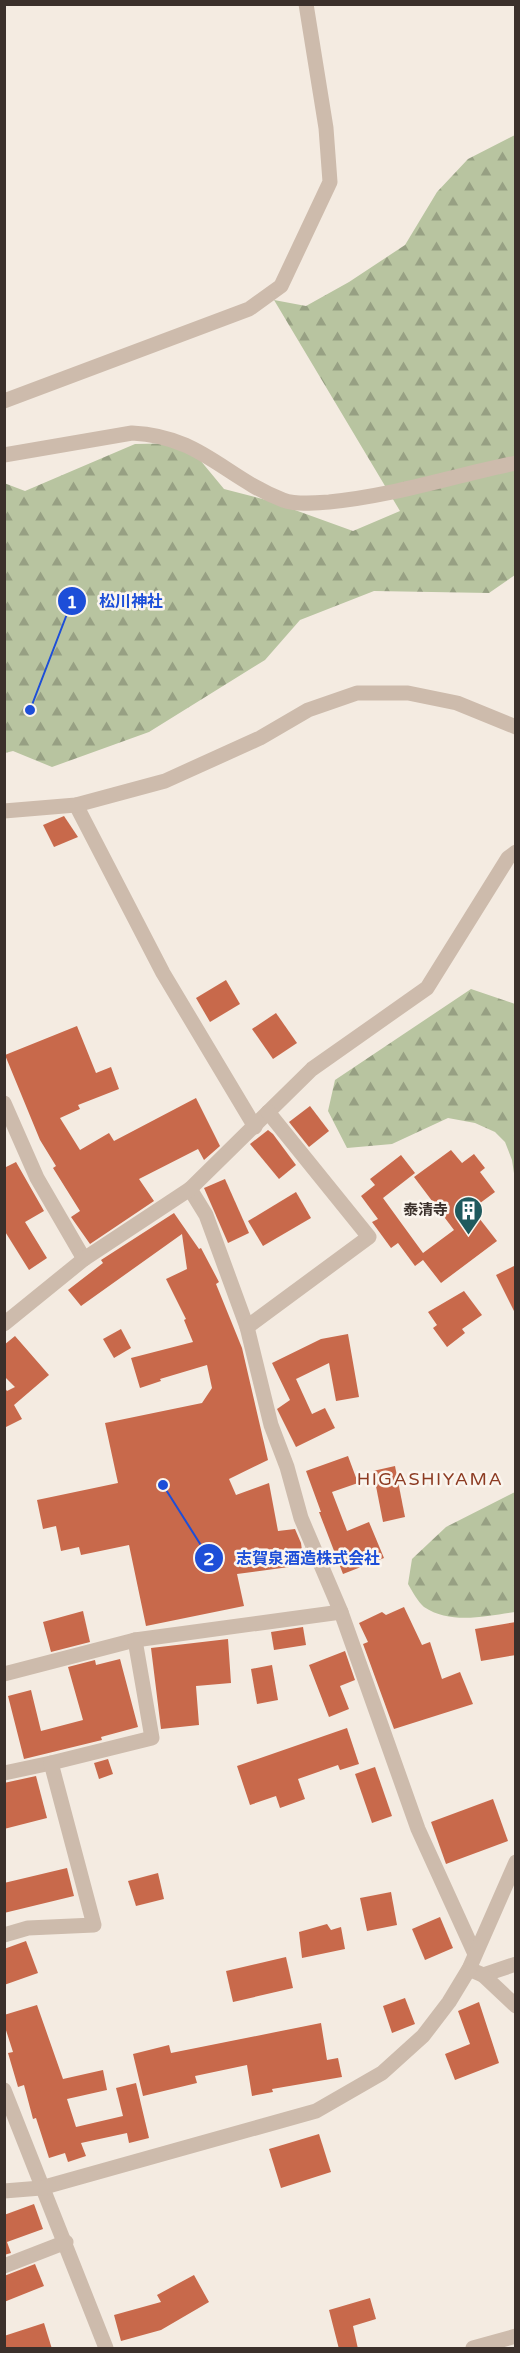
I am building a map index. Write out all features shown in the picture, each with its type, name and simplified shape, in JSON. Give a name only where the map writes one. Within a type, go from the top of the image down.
[{"type":"street","points":[[4,401],[249,309],[281,286],[330,182],[326,128],[306,4]]},
{"type":"street","points":[[4,455],[132,433],[150,434],[169,437],[189,446],[258,488],[286,502],[315,503],[376,497],[516,463]]},
{"type":"street","points":[[4,811],[76,805],[165,781],[260,738],[308,710],[357,693],[408,693],[457,703],[516,727]]},
{"type":"street","points":[[76,805],[163,973],[255,1127]]},
{"type":"street","points":[[4,1324],[84,1259],[190,1189],[312,1069],[427,988],[508,858],[516,852]]},
{"type":"street","points":[[4,1103],[37,1178],[84,1259]]},
{"type":"street","points":[[248,1327],[369,1237],[268,1112]]},
{"type":"street","points":[[190,1189],[206,1215],[248,1327],[271,1425],[287,1467],[301,1518],[341,1612],[418,1829],[474,1952],[476,1972],[516,2006]]},
{"type":"street","points":[[4,1674],[135,1640],[341,1612]]},
{"type":"street","points":[[4,1773],[152,1737],[135,1640]]},
{"type":"street","points":[[4,1935],[28,1928],[94,1925],[51,1763]]},
{"type":"street","points":[[474,1952],[516,1862]]},
{"type":"street","points":[[4,2192],[41,2188],[316,2111],[382,2073],[423,2036],[476,1972],[516,1964]]},
{"type":"street","points":[[4,2090],[41,2188],[66,2242],[106,2349]]},
{"type":"street","points":[[4,2266],[66,2242]]},
{"type":"street","points":[[473,2349],[516,2336]]},
{"type":"green space","points":[[515,135],[515,575],[489,593],[374,591],[300,620],[265,660],[149,732],[52,767],[13,751],[5,753],[4,483],[25,491],[135,444],[186,443],[224,489],[270,501],[353,531],[400,511],[274,300],[306,306],[349,282],[405,245],[437,192],[468,159]]},
{"type":"green space","points":[[471,989],[515,1004],[515,1180],[512,1160],[505,1142],[495,1132],[475,1123],[448,1118],[392,1144],[347,1148],[328,1111],[335,1080]]},
{"type":"green space","points":[[515,1492],[515,1612],[457,1618],[434,1613],[424,1607],[408,1584],[412,1559],[446,1527]]},
{"type":"building","points":[[64,816],[78,837],[54,847],[43,825]]},
{"type":"building","points":[[226,980],[240,1004],[210,1022],[196,998]]},
{"type":"building","points":[[276,1013],[297,1043],[273,1059],[252,1029]]},
{"type":"building","points":[[77,1026],[96,1073],[111,1067],[119,1089],[78,1105],[80,1109],[60,1118],[80,1150],[109,1133],[114,1141],[196,1098],[220,1146],[204,1160],[198,1149],[139,1179],[154,1201],[90,1244],[71,1217],[80,1211],[53,1168],[56,1166],[40,1140],[5,1055]]},
{"type":"building","points":[[310,1106],[329,1131],[309,1147],[289,1122]]},
{"type":"building","points":[[268,1130],[296,1165],[279,1179],[250,1144]]},
{"type":"building","name":"泰清寺","points":[[451,1150],[462,1163],[474,1154],[485,1168],[480,1172],[495,1192],[472,1209],[497,1241],[441,1283],[423,1260],[415,1266],[398,1243],[391,1248],[372,1222],[378,1219],[361,1196],[375,1185],[370,1179],[401,1155],[415,1173],[383,1198],[423,1253],[454,1230],[414,1177]]},
{"type":"building","points":[[16,1162],[44,1211],[25,1222],[47,1258],[29,1270],[4,1230],[4,1168]]},
{"type":"building","points":[[225,1179],[249,1233],[228,1243],[204,1188]]},
{"type":"building","points":[[296,1192],[311,1218],[263,1246],[248,1221]]},
{"type":"building","points":[[174,1213],[199,1249],[201,1248],[219,1282],[216,1284],[242,1348],[268,1460],[229,1479],[236,1495],[269,1483],[278,1531],[295,1529],[301,1543],[304,1565],[237,1574],[244,1606],[146,1626],[129,1545],[81,1555],[79,1547],[61,1551],[56,1526],[43,1529],[37,1500],[118,1483],[105,1423],[202,1403],[212,1388],[207,1365],[160,1379],[161,1381],[140,1388],[131,1358],[193,1342],[184,1320],[186,1319],[166,1279],[187,1269],[182,1234],[81,1306],[68,1290],[103,1263],[101,1260]]},
{"type":"building","points":[[516,1265],[516,1315],[496,1275]]},
{"type":"building","points":[[464,1291],[482,1315],[462,1329],[465,1333],[447,1347],[433,1328],[437,1325],[428,1312]]},
{"type":"building","points":[[121,1329],[131,1348],[114,1358],[103,1339]]},
{"type":"building","points":[[348,1334],[359,1397],[336,1401],[329,1363],[296,1379],[312,1414],[325,1408],[335,1428],[296,1447],[277,1409],[290,1400],[272,1363],[321,1339]]},
{"type":"building","points":[[15,1336],[49,1375],[14,1405],[22,1419],[4,1428],[4,1387],[7,1391],[15,1387],[4,1376],[4,1345]]},
{"type":"building","points":[[348,1456],[358,1483],[332,1492],[347,1531],[369,1522],[384,1558],[343,1574],[306,1471]]},
{"type":"building","points":[[395,1466],[405,1517],[383,1522],[373,1471]]},
{"type":"building","points":[[404,1607],[422,1645],[430,1642],[442,1679],[460,1672],[473,1704],[394,1729],[363,1644],[368,1642],[359,1623],[382,1612],[386,1615]]},
{"type":"building","points":[[83,1611],[90,1642],[51,1652],[43,1622]]},
{"type":"building","points":[[516,1622],[516,1655],[481,1661],[475,1629]]},
{"type":"building","points":[[303,1627],[306,1645],[274,1650],[271,1632]]},
{"type":"building","points":[[228,1639],[231,1683],[196,1686],[199,1725],[161,1729],[151,1648]]},
{"type":"building","points":[[345,1651],[355,1680],[340,1686],[349,1709],[329,1717],[309,1665]]},
{"type":"building","points":[[120,1659],[138,1727],[101,1737],[102,1740],[24,1759],[8,1696],[31,1690],[41,1731],[83,1720],[68,1667],[95,1660],[96,1665]]},
{"type":"building","points":[[272,1665],[278,1700],[257,1704],[251,1669]]},
{"type":"building","points":[[347,1728],[359,1764],[340,1770],[338,1765],[298,1779],[305,1799],[280,1808],[276,1796],[250,1805],[237,1766]]},
{"type":"building","points":[[108,1759],[113,1774],[99,1779],[94,1763]]},
{"type":"building","points":[[375,1767],[392,1816],[372,1823],[355,1774]]},
{"type":"building","points":[[36,1776],[47,1818],[4,1829],[4,1783]]},
{"type":"building","points":[[493,1799],[508,1841],[446,1864],[431,1822]]},
{"type":"building","points":[[67,1868],[74,1896],[4,1913],[4,1883]]},
{"type":"building","points":[[158,1873],[164,1899],[136,1906],[128,1881]]},
{"type":"building","points":[[391,1892],[397,1925],[367,1931],[360,1898]]},
{"type":"building","points":[[440,1917],[453,1948],[425,1960],[412,1929]]},
{"type":"building","points":[[327,1924],[331,1930],[341,1927],[345,1949],[302,1958],[299,1932]]},
{"type":"building","points":[[26,1941],[38,1973],[4,1985],[4,1949]]},
{"type":"building","points":[[286,1957],[293,1988],[233,2002],[226,1971]]},
{"type":"building","points":[[405,1998],[415,2024],[392,2033],[383,2006]]},
{"type":"building","points":[[479,2002],[499,2063],[455,2080],[445,2054],[470,2044],[458,2011]]},
{"type":"building","points":[[37,2005],[63,2079],[103,2070],[107,2090],[67,2099],[76,2127],[123,2116],[116,2088],[136,2083],[149,2138],[129,2143],[127,2133],[81,2143],[86,2156],[68,2162],[65,2153],[49,2158],[36,2118],[33,2119],[24,2085],[18,2087],[8,2053],[13,2052],[4,2024],[4,2015]]},
{"type":"building","points":[[321,2023],[327,2060],[338,2058],[342,2077],[272,2089],[273,2092],[252,2096],[247,2065],[195,2076],[197,2083],[143,2096],[133,2054],[169,2045],[171,2053]]},
{"type":"building","points":[[319,2134],[331,2172],[281,2188],[269,2149]]},
{"type":"building","points":[[34,2204],[43,2229],[7,2242],[11,2253],[4,2255],[4,2215]]},
{"type":"building","points":[[35,2264],[44,2286],[4,2302],[4,2276]]},
{"type":"building","points":[[194,2275],[209,2302],[161,2330],[121,2341],[114,2315],[161,2302],[157,2295]]},
{"type":"building","points":[[370,2298],[376,2319],[353,2326],[358,2349],[339,2349],[329,2310]]},
{"type":"building","points":[[44,2323],[52,2349],[4,2349],[4,2336]]},
{"type":"place","name":"松川神社","points":[[30,710]]},
{"type":"place","name":"泰清寺","points":[[469,1236]]},
{"type":"place","name":"志賀泉酒造株式会社","points":[[163,1485]]},
{"type":"district","name":"HIGASHIYAMA","points":[[430,1479]]}]
